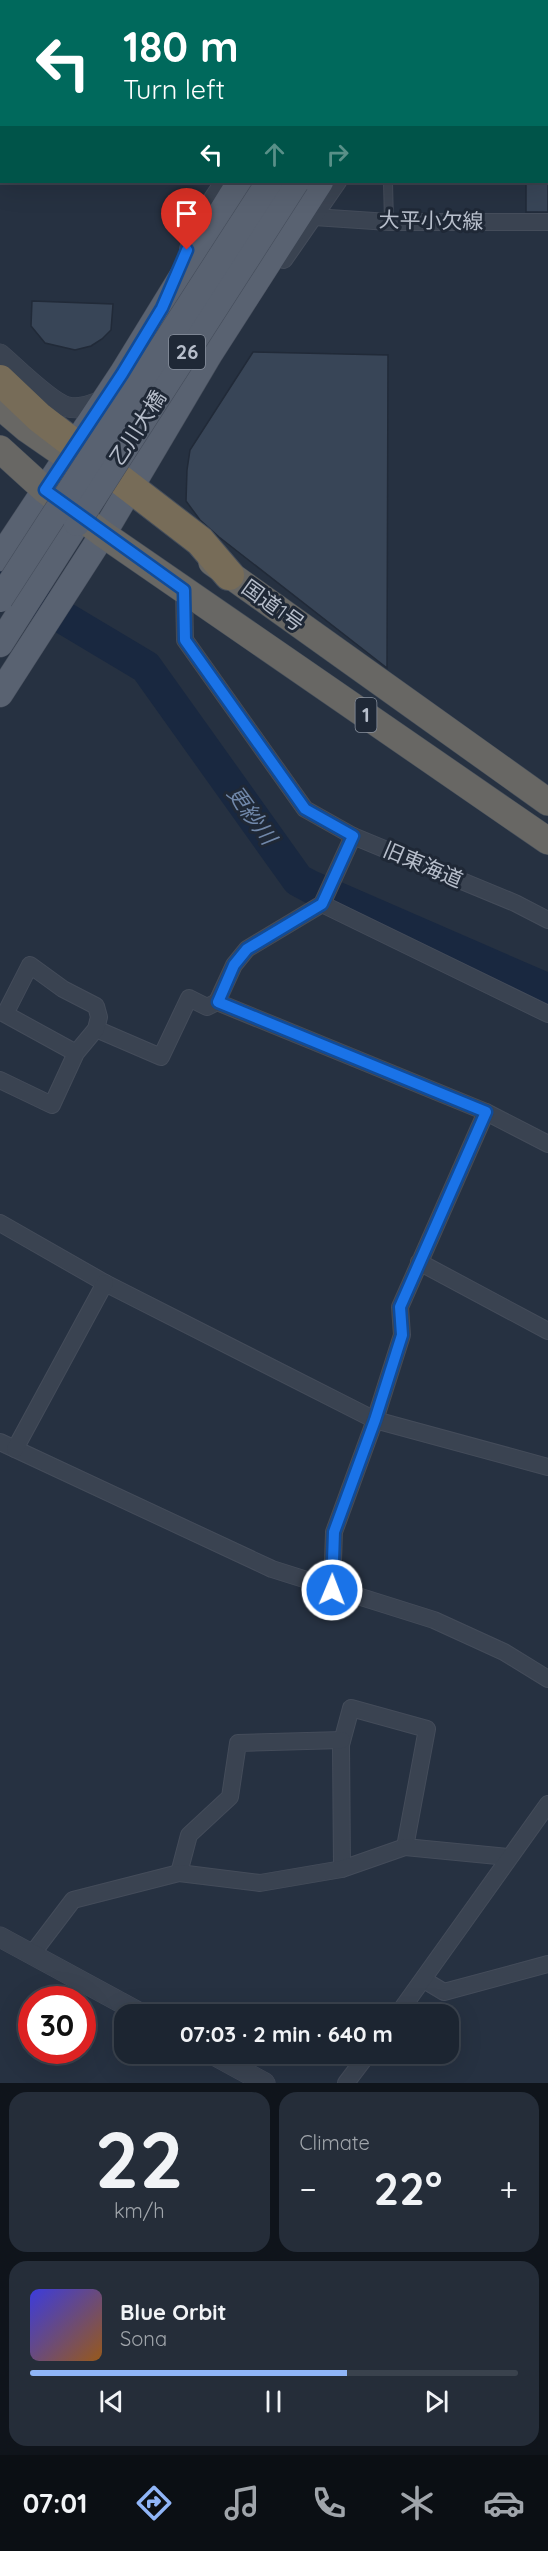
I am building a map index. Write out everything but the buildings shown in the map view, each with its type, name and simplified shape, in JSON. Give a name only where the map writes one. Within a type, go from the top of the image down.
[{"type":"highway","points":[[0,380],[71,451]]},
{"type":"highway","points":[[0,406],[71,451],[200,541],[229,575]]},
{"type":"highway","name":"国道1号","points":[[0,449],[45,490],[103,534],[548,841]]},
{"type":"highway","name":"国道1号","points":[[229,575],[548,802]]},
{"type":"main road","name":"26","points":[[0,558],[105,400],[239,183]]},
{"type":"main road","name":"26","points":[[0,599],[268,183]]},
{"type":"main road","name":"乙川大橋","points":[[0,644],[295,183]]},
{"type":"main road","name":"26","points":[[0,694],[65,595],[209,355],[319,183]]},
{"type":"street","points":[[162,308],[203,212],[222,183]]},
{"type":"street","points":[[209,355],[241,323],[337,183]]},
{"type":"street","name":"大平小欠線","points":[[314,217],[389,222],[548,222]]},
{"type":"street","points":[[0,354],[51,398],[67,407],[82,408],[105,400]]},
{"type":"street","name":"旧東海道","points":[[184,590],[185,640],[305,809],[353,836],[515,903],[548,920]]},
{"type":"street","points":[[96,1029],[161,1057],[189,998],[207,1007],[218,1002],[234,965],[247,949],[322,904],[353,836]]},
{"type":"street","points":[[322,904],[548,1014]]},
{"type":"street","points":[[0,1080],[52,1105],[76,1053],[96,1029],[99,1017],[96,1006],[63,988],[30,965],[5,1014],[76,1053]]},
{"type":"street","points":[[218,1002],[486,1112],[548,1144]]},
{"type":"street","points":[[332,1590],[334,1532],[375,1420],[402,1335],[400,1307],[486,1112]]},
{"type":"street","points":[[0,1223],[105,1283],[375,1420],[548,1467]]},
{"type":"street","points":[[418,1262],[548,1331]]},
{"type":"street","points":[[105,1283],[7,1445],[272,1569],[332,1590],[434,1620],[504,1652],[548,1680]]},
{"type":"street","points":[[342,1869],[342,1740],[351,1708],[427,1730],[405,1847]]},
{"type":"street","points":[[179,1873],[189,1835],[230,1797],[237,1743],[342,1740]]},
{"type":"street","points":[[406,2004],[508,1857],[548,1804]]},
{"type":"street","points":[[32,1954],[73,1900],[179,1873],[260,1883],[342,1869],[405,1847],[508,1857]]},
{"type":"street","points":[[0,1937],[124,2004]]},
{"type":"street","points":[[424,1980],[444,1992],[548,1964]]},
{"type":"street","points":[[230,2064],[265,2083]]},
{"type":"street","points":[[346,2083],[360,2064]]},
{"type":"lane","points":[[388,183],[389,222]]},
{"type":"waterway","name":"更紗川","points":[[2,581],[146,667],[298,880],[548,990]]},
{"type":"route","points":[[187,250],[162,308],[122,374],[45,490],[103,534],[111,537],[184,590],[185,640],[305,809],[353,836],[322,904],[247,949],[234,965],[218,1002],[486,1112],[400,1307],[402,1335],[375,1420],[334,1532],[332,1590]]}]
